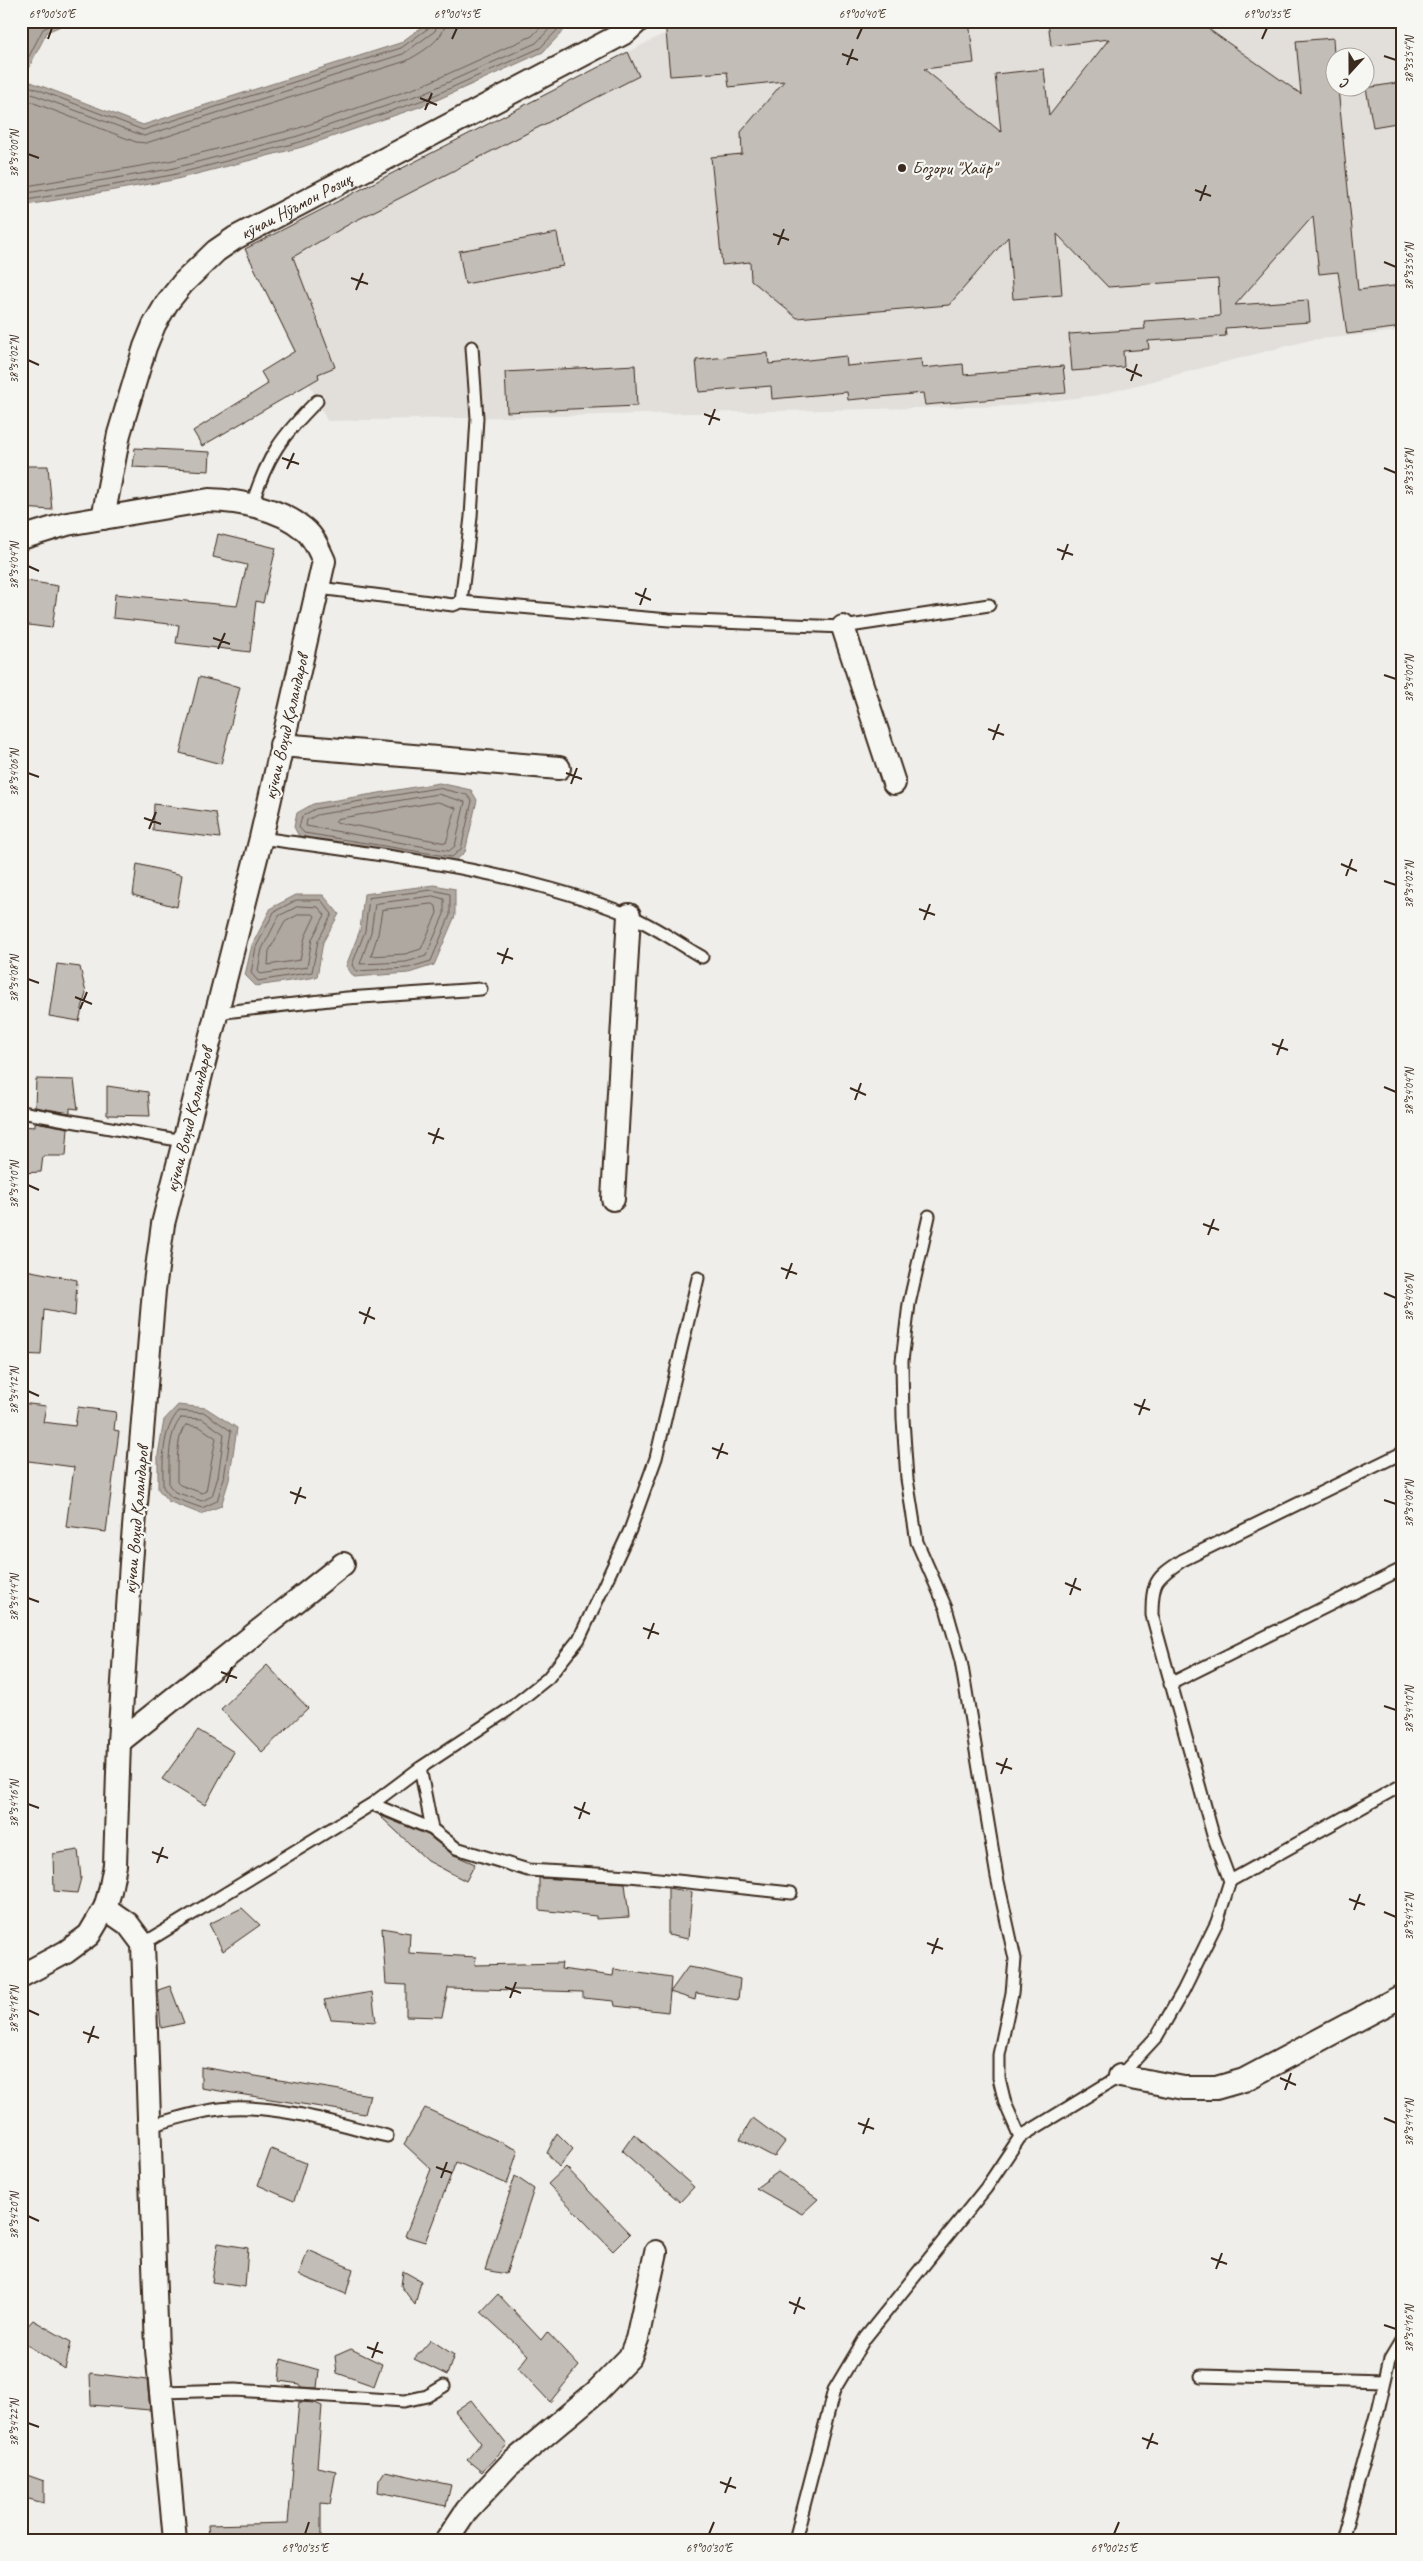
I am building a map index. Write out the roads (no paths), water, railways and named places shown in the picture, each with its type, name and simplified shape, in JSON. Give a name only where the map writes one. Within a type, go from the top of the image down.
[{"type":"street","name":"кӯчаи Нӯъмон Розиқ","points":[[103,518],[119,434],[145,347],[167,303],[199,267],[234,238],[626,32],[638,21]]},
{"type":"street","name":"кӯчаи Воҳид Қаландаров","points":[[21,538],[68,524],[209,500],[231,500],[273,512],[304,528],[316,542],[324,561],[320,588],[281,745],[261,838],[182,1141],[163,1224],[154,1290],[119,1742],[116,1865],[105,1908],[89,1935],[66,1952],[21,1976]]},
{"type":"street","points":[[843,627],[894,782]]},
{"type":"street","points":[[281,745],[559,768]]},
{"type":"street","points":[[613,1198],[629,915]]},
{"type":"street","points":[[119,1742],[343,1564]]},
{"type":"street","points":[[105,1908],[128,1924],[142,1944],[157,2350],[175,2540]]},
{"type":"street","points":[[1120,2076],[1184,2088],[1216,2088],[1244,2080],[1402,1996]]},
{"type":"street","points":[[447,2540],[467,2510],[508,2466],[596,2392],[630,2357],[636,2340],[656,2252]]},
{"type":"lane","points":[[461,602],[471,517],[477,418],[472,347]]},
{"type":"lane","points":[[252,505],[262,472],[277,445],[317,401]]},
{"type":"lane","points":[[320,588],[453,605],[461,602],[669,620],[843,627],[988,605]]},
{"type":"lane","points":[[261,838],[371,854],[504,878],[578,896],[629,915],[702,956]]},
{"type":"lane","points":[[216,1014],[347,998],[481,989]]},
{"type":"lane","points":[[21,1112],[182,1141]]},
{"type":"lane","points":[[930,1216],[909,1304],[902,1361],[907,1479],[917,1542],[946,1608],[961,1661],[997,1877],[1015,1959],[1012,1993],[999,2055],[998,2078],[1005,2103],[1020,2137]]},
{"type":"lane","points":[[142,1944],[372,1804],[420,1768],[508,1710],[541,1684],[579,1639],[630,1530],[656,1458],[698,1278]]},
{"type":"lane","points":[[795,2540],[834,2390],[865,2338],[986,2188],[1020,2137],[1120,2076],[1157,2036],[1183,1991],[1218,1922],[1230,1882],[1213,1835],[1170,1684],[1152,1615],[1152,1588],[1165,1572],[1184,1560],[1402,1453]]},
{"type":"lane","points":[[1170,1684],[1402,1570]]},
{"type":"lane","points":[[420,1768],[432,1829]]},
{"type":"lane","points":[[1230,1882],[1402,1785]]},
{"type":"lane","points":[[372,1804],[432,1829],[456,1848],[528,1870],[630,1876],[791,1893]]},
{"type":"lane","points":[[149,2126],[188,2115],[230,2108],[269,2109],[387,2136]]},
{"type":"lane","points":[[1342,2540],[1377,2415],[1390,2359],[1402,2339]]},
{"type":"lane","points":[[1201,2376],[1384,2381]]},
{"type":"lane","points":[[162,2392],[235,2390],[404,2401],[427,2396],[444,2386]]},
{"type":"water","points":[[21,21],[72,21],[47,32],[23,79],[143,125],[400,43],[430,21],[573,21],[543,52],[428,104],[302,147],[173,180],[21,206]]},
{"type":"water","points":[[439,783],[471,790],[477,800],[465,852],[453,863],[300,838],[294,827],[297,813],[313,804]]},
{"type":"water","points":[[434,885],[455,889],[455,916],[434,965],[409,973],[354,977],[346,966],[360,930],[364,894]]},
{"type":"water","points":[[296,895],[323,895],[339,914],[323,942],[317,977],[256,986],[245,975],[252,945],[271,908]]},
{"type":"water","points":[[178,1405],[206,1408],[237,1428],[229,1480],[221,1506],[201,1514],[168,1501],[158,1489],[158,1455],[164,1420]]},
{"type":"place","name":"Бозори \"Хайр\"","points":[[902,168]]}]
